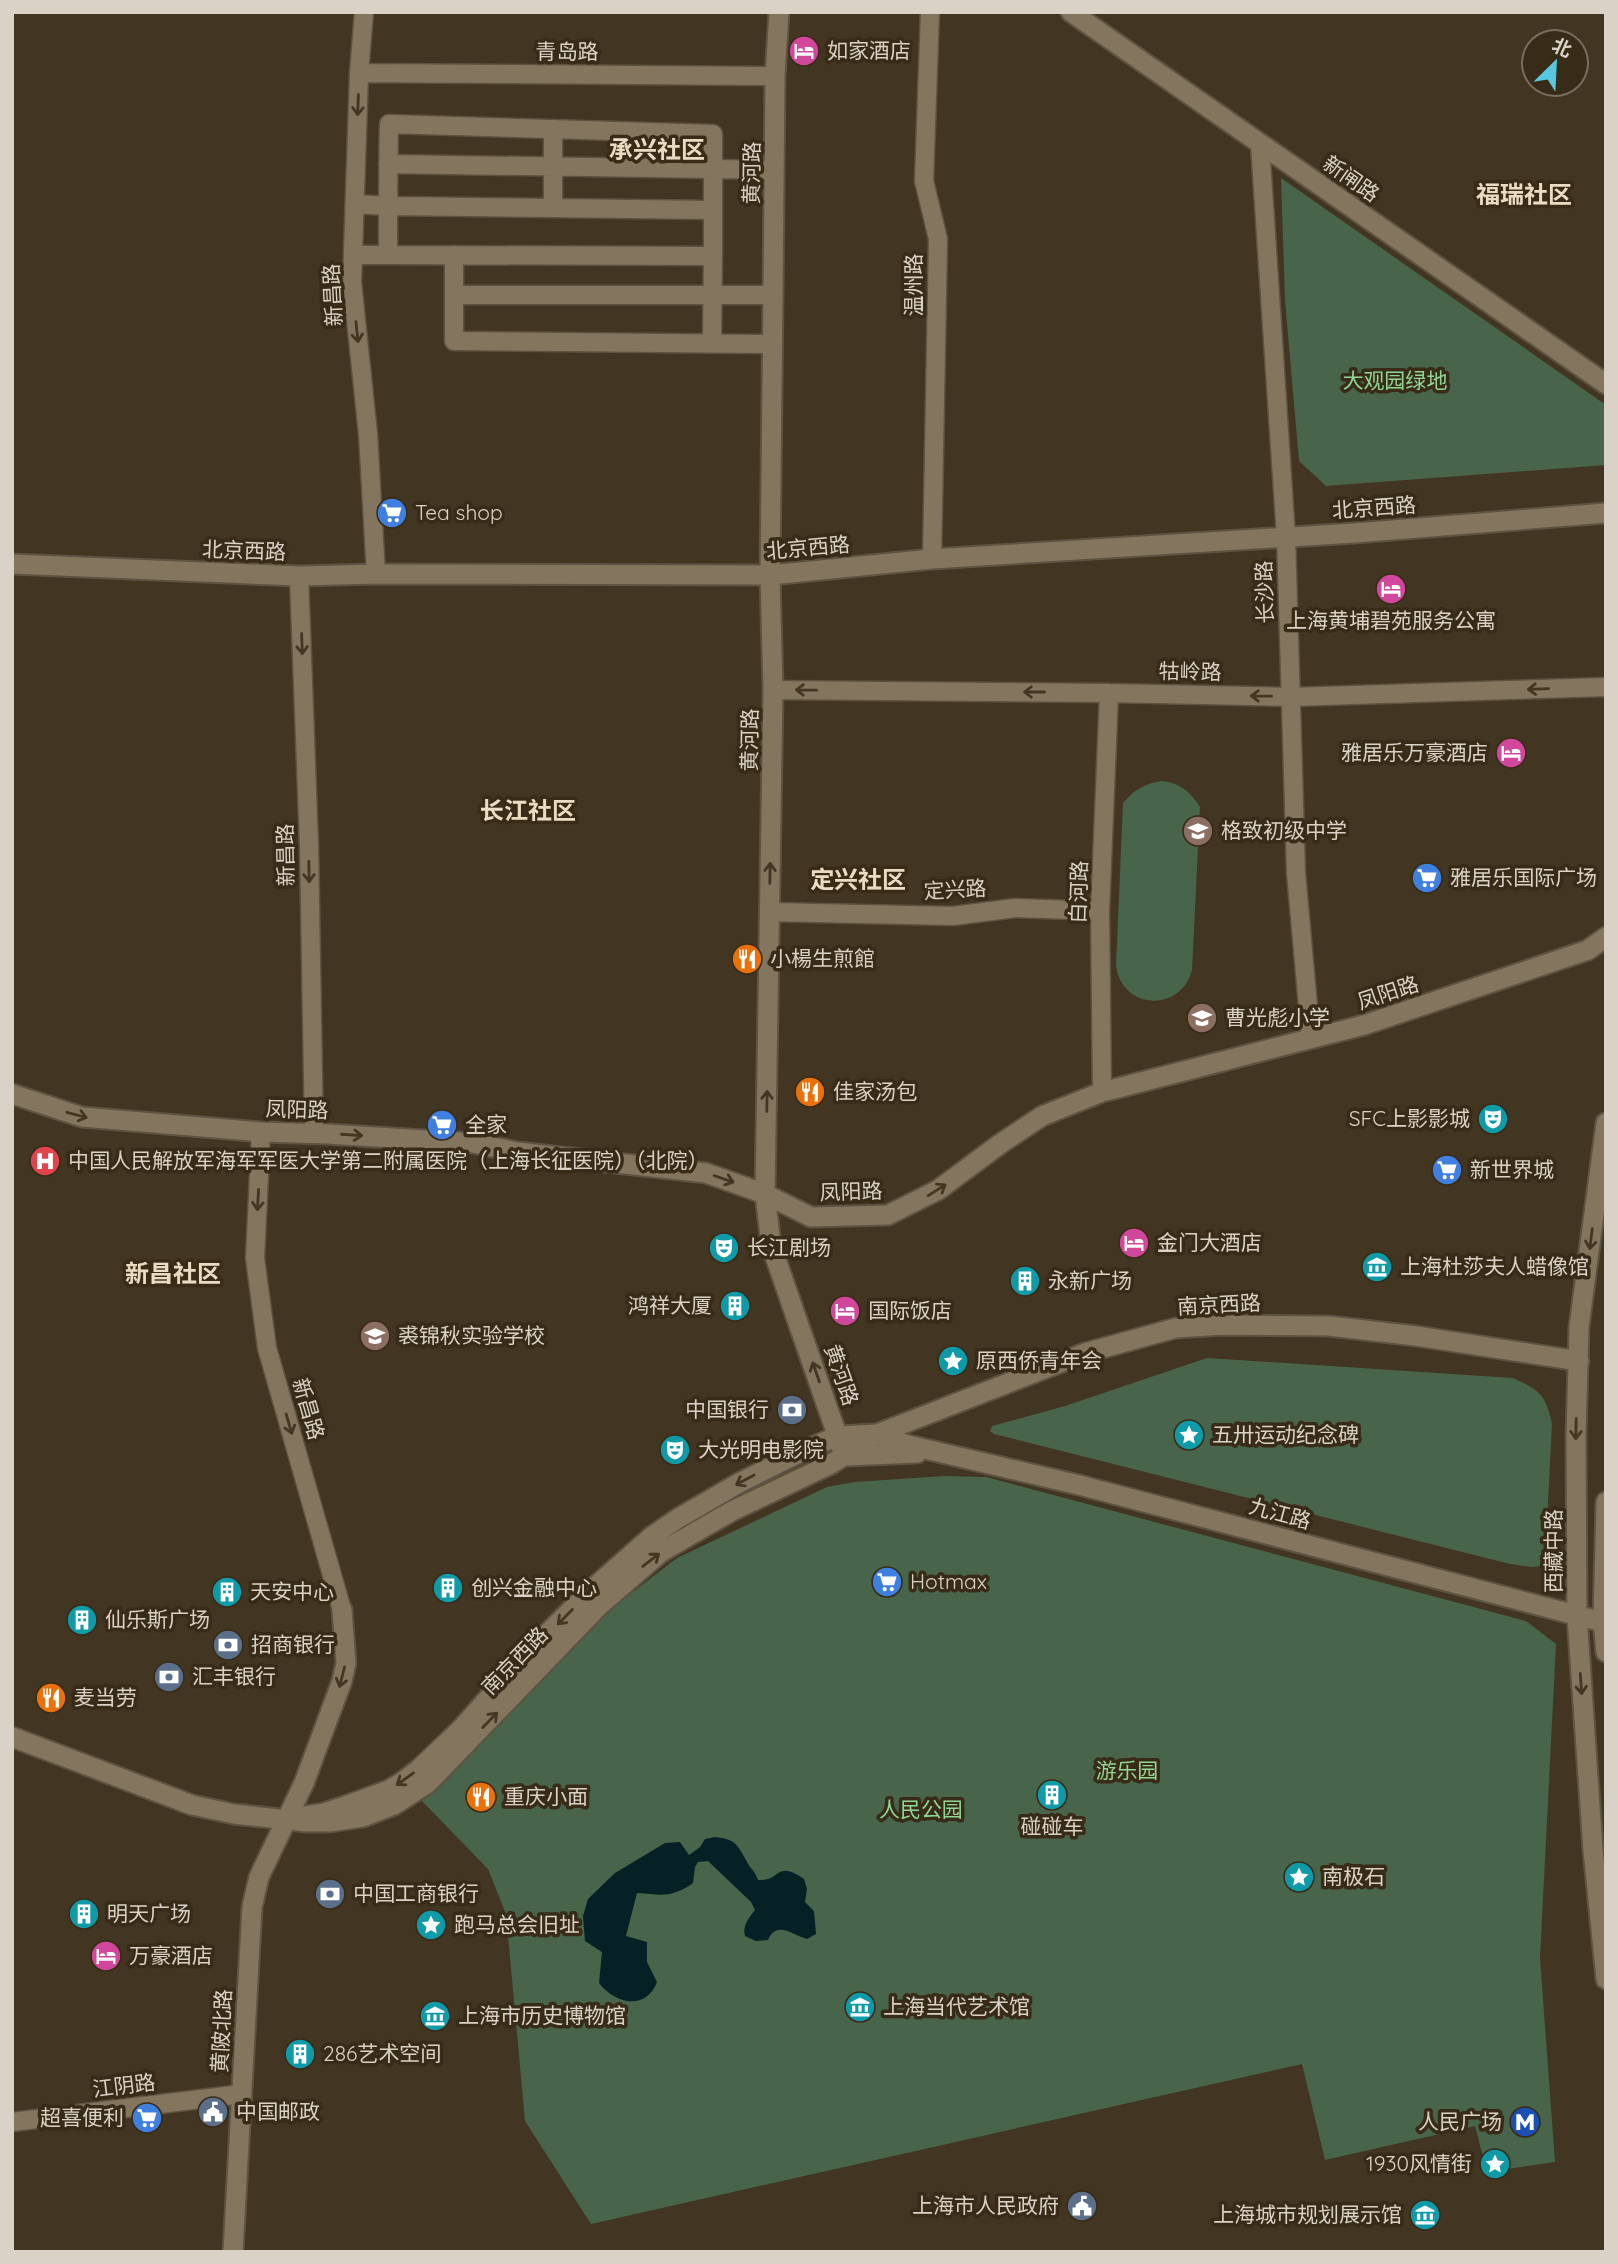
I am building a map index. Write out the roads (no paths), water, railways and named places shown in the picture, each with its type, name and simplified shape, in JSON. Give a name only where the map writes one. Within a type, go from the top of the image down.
[{"type":"main road","name":"黄河路","points":[[779,12],[775,76],[770,575],[773,690],[765,1194],[771,1245],[845,1456]]},
{"type":"main road","name":"新闸路","points":[[1071,12],[1606,384]]},
{"type":"main road","name":"北京西路","points":[[12,564],[299,576],[770,575],[932,559],[1286,537],[1606,513]]},
{"type":"main road","name":"凤阳路","points":[[12,1094],[82,1117],[261,1132],[473,1143],[517,1152],[706,1173],[765,1194],[811,1217],[888,1215],[938,1190],[1042,1116],[1102,1092],[1364,1025],[1588,950],[1606,937]]},
{"type":"main road","name":"西藏中路","points":[[1606,1123],[1579,1327],[1576,1436],[1577,1616],[1593,1850],[1606,1979]]},
{"type":"main road","name":"南京西路","points":[[12,1737],[192,1805],[234,1814],[307,1822],[348,1821],[374,1814],[412,1795],[446,1764],[600,1605],[661,1552],[732,1511],[845,1456],[877,1434],[1085,1353],[1176,1328],[1223,1325],[1329,1326],[1416,1336],[1578,1361]]},
{"type":"main road","name":"南京西路","points":[[286,1819],[324,1812],[389,1790],[418,1770],[460,1730],[534,1647],[591,1590],[650,1538],[677,1519],[739,1483],[807,1449],[838,1436],[877,1434]]},
{"type":"main road","name":"九江路","points":[[877,1434],[908,1445],[1079,1485],[1605,1623]]},
{"type":"main road","name":"九江路","points":[[845,1456],[943,1452]]},
{"type":"main road","points":[[1606,1502],[1606,1652]]},
{"type":"main road","name":"黄陂北路","points":[[233,2252],[251,1907],[259,1877],[308,1773],[342,1681],[346,1663],[342,1610]]},
{"type":"street","name":"新昌路","points":[[364,12],[359,73],[352,282],[368,434],[376,574]]},
{"type":"street","name":"温州路","points":[[930,12],[924,181],[937,239],[932,559]]},
{"type":"street","name":"青岛路","points":[[359,73],[775,76]]},
{"type":"street","points":[[388,255],[389,124],[713,134],[712,343]]},
{"type":"street","points":[[553,129],[553,208]]},
{"type":"street","name":"长沙路","points":[[1261,144],[1286,537],[1296,873],[1311,1039]]},
{"type":"street","points":[[388,164],[774,170]]},
{"type":"street","points":[[355,204],[713,210]]},
{"type":"street","points":[[454,254],[454,341],[772,344]]},
{"type":"street","points":[[353,256],[713,256]]},
{"type":"street","points":[[454,295],[773,295]]},
{"type":"street","name":"新昌路","points":[[299,576],[309,845],[314,1133]]},
{"type":"street","name":"牯岭路","points":[[773,690],[1109,692],[1291,697],[1606,687]]},
{"type":"street","name":"白河路","points":[[1102,1092],[1100,911],[1109,692]]},
{"type":"street","name":"定兴路","points":[[770,912],[954,916],[1015,908],[1100,911]]},
{"type":"street","name":"新昌路","points":[[261,1132],[255,1258],[267,1348],[342,1610]]},
{"type":"street","name":"江阴路","points":[[12,2122],[242,2094]]},
{"type":"water","points":[[715,1837],[735,1843],[758,1880],[771,1878],[783,1871],[795,1873],[804,1879],[807,1889],[805,1902],[814,1911],[816,1934],[807,1939],[780,1930],[768,1940],[756,1941],[745,1936],[745,1925],[755,1910],[751,1902],[708,1861],[698,1862],[693,1883],[686,1888],[666,1894],[637,1893],[626,1936],[647,1942],[647,1962],[657,1982],[646,1997],[638,2001],[621,2000],[613,1996],[599,1983],[602,1952],[585,1941],[583,1916],[588,1899],[615,1873],[665,1843],[680,1842],[689,1855],[700,1847],[705,1839]]},
{"type":"place","name":"如家酒店","points":[[804,51]]},
{"type":"place","name":"Tea shop","points":[[392,513]]},
{"type":"place","name":"上海黄埔碧苑服务公寓","points":[[1391,589]]},
{"type":"place","name":"雅居乐万豪酒店","points":[[1511,753]]},
{"type":"place","name":"格致初级中学","points":[[1198,831]]},
{"type":"place","name":"雅居乐国际广场","points":[[1427,878]]},
{"type":"place","name":"小楊生煎館","points":[[747,959]]},
{"type":"place","name":"曹光彪小学","points":[[1202,1018]]},
{"type":"place","name":"佳家汤包","points":[[810,1092]]},
{"type":"place","name":"SFC上影影城","points":[[1493,1119]]},
{"type":"place","name":"全家","points":[[442,1125]]},
{"type":"place","name":"中国人民解放军海军军医大学第二附属医院（上海长征医院）（北院）","points":[[45,1161]]},
{"type":"place","name":"新世界城","points":[[1447,1170]]},
{"type":"place","name":"金门大酒店","points":[[1134,1243]]},
{"type":"place","name":"长江剧场","points":[[724,1248]]},
{"type":"place","name":"上海杜莎夫人蜡像馆","points":[[1377,1267]]},
{"type":"place","name":"永新广场","points":[[1025,1281]]},
{"type":"place","name":"鸿祥大厦","points":[[735,1306]]},
{"type":"place","name":"国际饭店","points":[[845,1311]]},
{"type":"place","name":"裘锦秋实验学校","points":[[375,1336]]},
{"type":"place","name":"原西侨青年会","points":[[953,1361]]},
{"type":"place","name":"中国银行","points":[[792,1410]]},
{"type":"place","name":"五卅运动纪念碑","points":[[1189,1435]]},
{"type":"place","name":"大光明电影院","points":[[675,1450]]},
{"type":"place","name":"Hotmax","points":[[887,1582]]},
{"type":"place","name":"创兴金融中心","points":[[448,1588]]},
{"type":"place","name":"天安中心","points":[[227,1592]]},
{"type":"place","name":"仙乐斯广场","points":[[82,1620]]},
{"type":"place","name":"招商银行","points":[[228,1645]]},
{"type":"place","name":"汇丰银行","points":[[169,1677]]},
{"type":"place","name":"麦当劳","points":[[51,1698]]},
{"type":"place","name":"碰碰车","points":[[1052,1795]]},
{"type":"place","name":"重庆小面","points":[[481,1797]]},
{"type":"place","name":"南极石","points":[[1299,1877]]},
{"type":"place","name":"中国工商银行","points":[[330,1894]]},
{"type":"place","name":"明天广场","points":[[84,1914]]},
{"type":"place","name":"跑马总会旧址","points":[[431,1925]]},
{"type":"place","name":"万豪酒店","points":[[106,1956]]},
{"type":"place","name":"上海当代艺术馆","points":[[860,2007]]},
{"type":"place","name":"上海市历史博物馆","points":[[435,2016]]},
{"type":"place","name":"286艺术空间","points":[[300,2054]]},
{"type":"place","name":"中国邮政","points":[[213,2112]]},
{"type":"place","name":"超喜便利","points":[[147,2118]]},
{"type":"place","name":"人民广场","points":[[1525,2122]]},
{"type":"place","name":"1930风情街","points":[[1495,2164]]},
{"type":"place","name":"上海市人民政府","points":[[1082,2206]]},
{"type":"place","name":"上海城市规划展示馆","points":[[1425,2215]]},
{"type":"district","name":"承兴社区","points":[[657,150]]},
{"type":"district","name":"福瑞社区","points":[[1524,195]]},
{"type":"district","name":"长江社区","points":[[528,811]]},
{"type":"district","name":"定兴社区","points":[[858,880]]},
{"type":"district","name":"新昌社区","points":[[173,1274]]},
{"type":"park label","name":"大观园绿地","points":[[1395,381]]},
{"type":"park label","name":"游乐园","points":[[1127,1771]]},
{"type":"park label","name":"人民公园","points":[[921,1810]]}]
